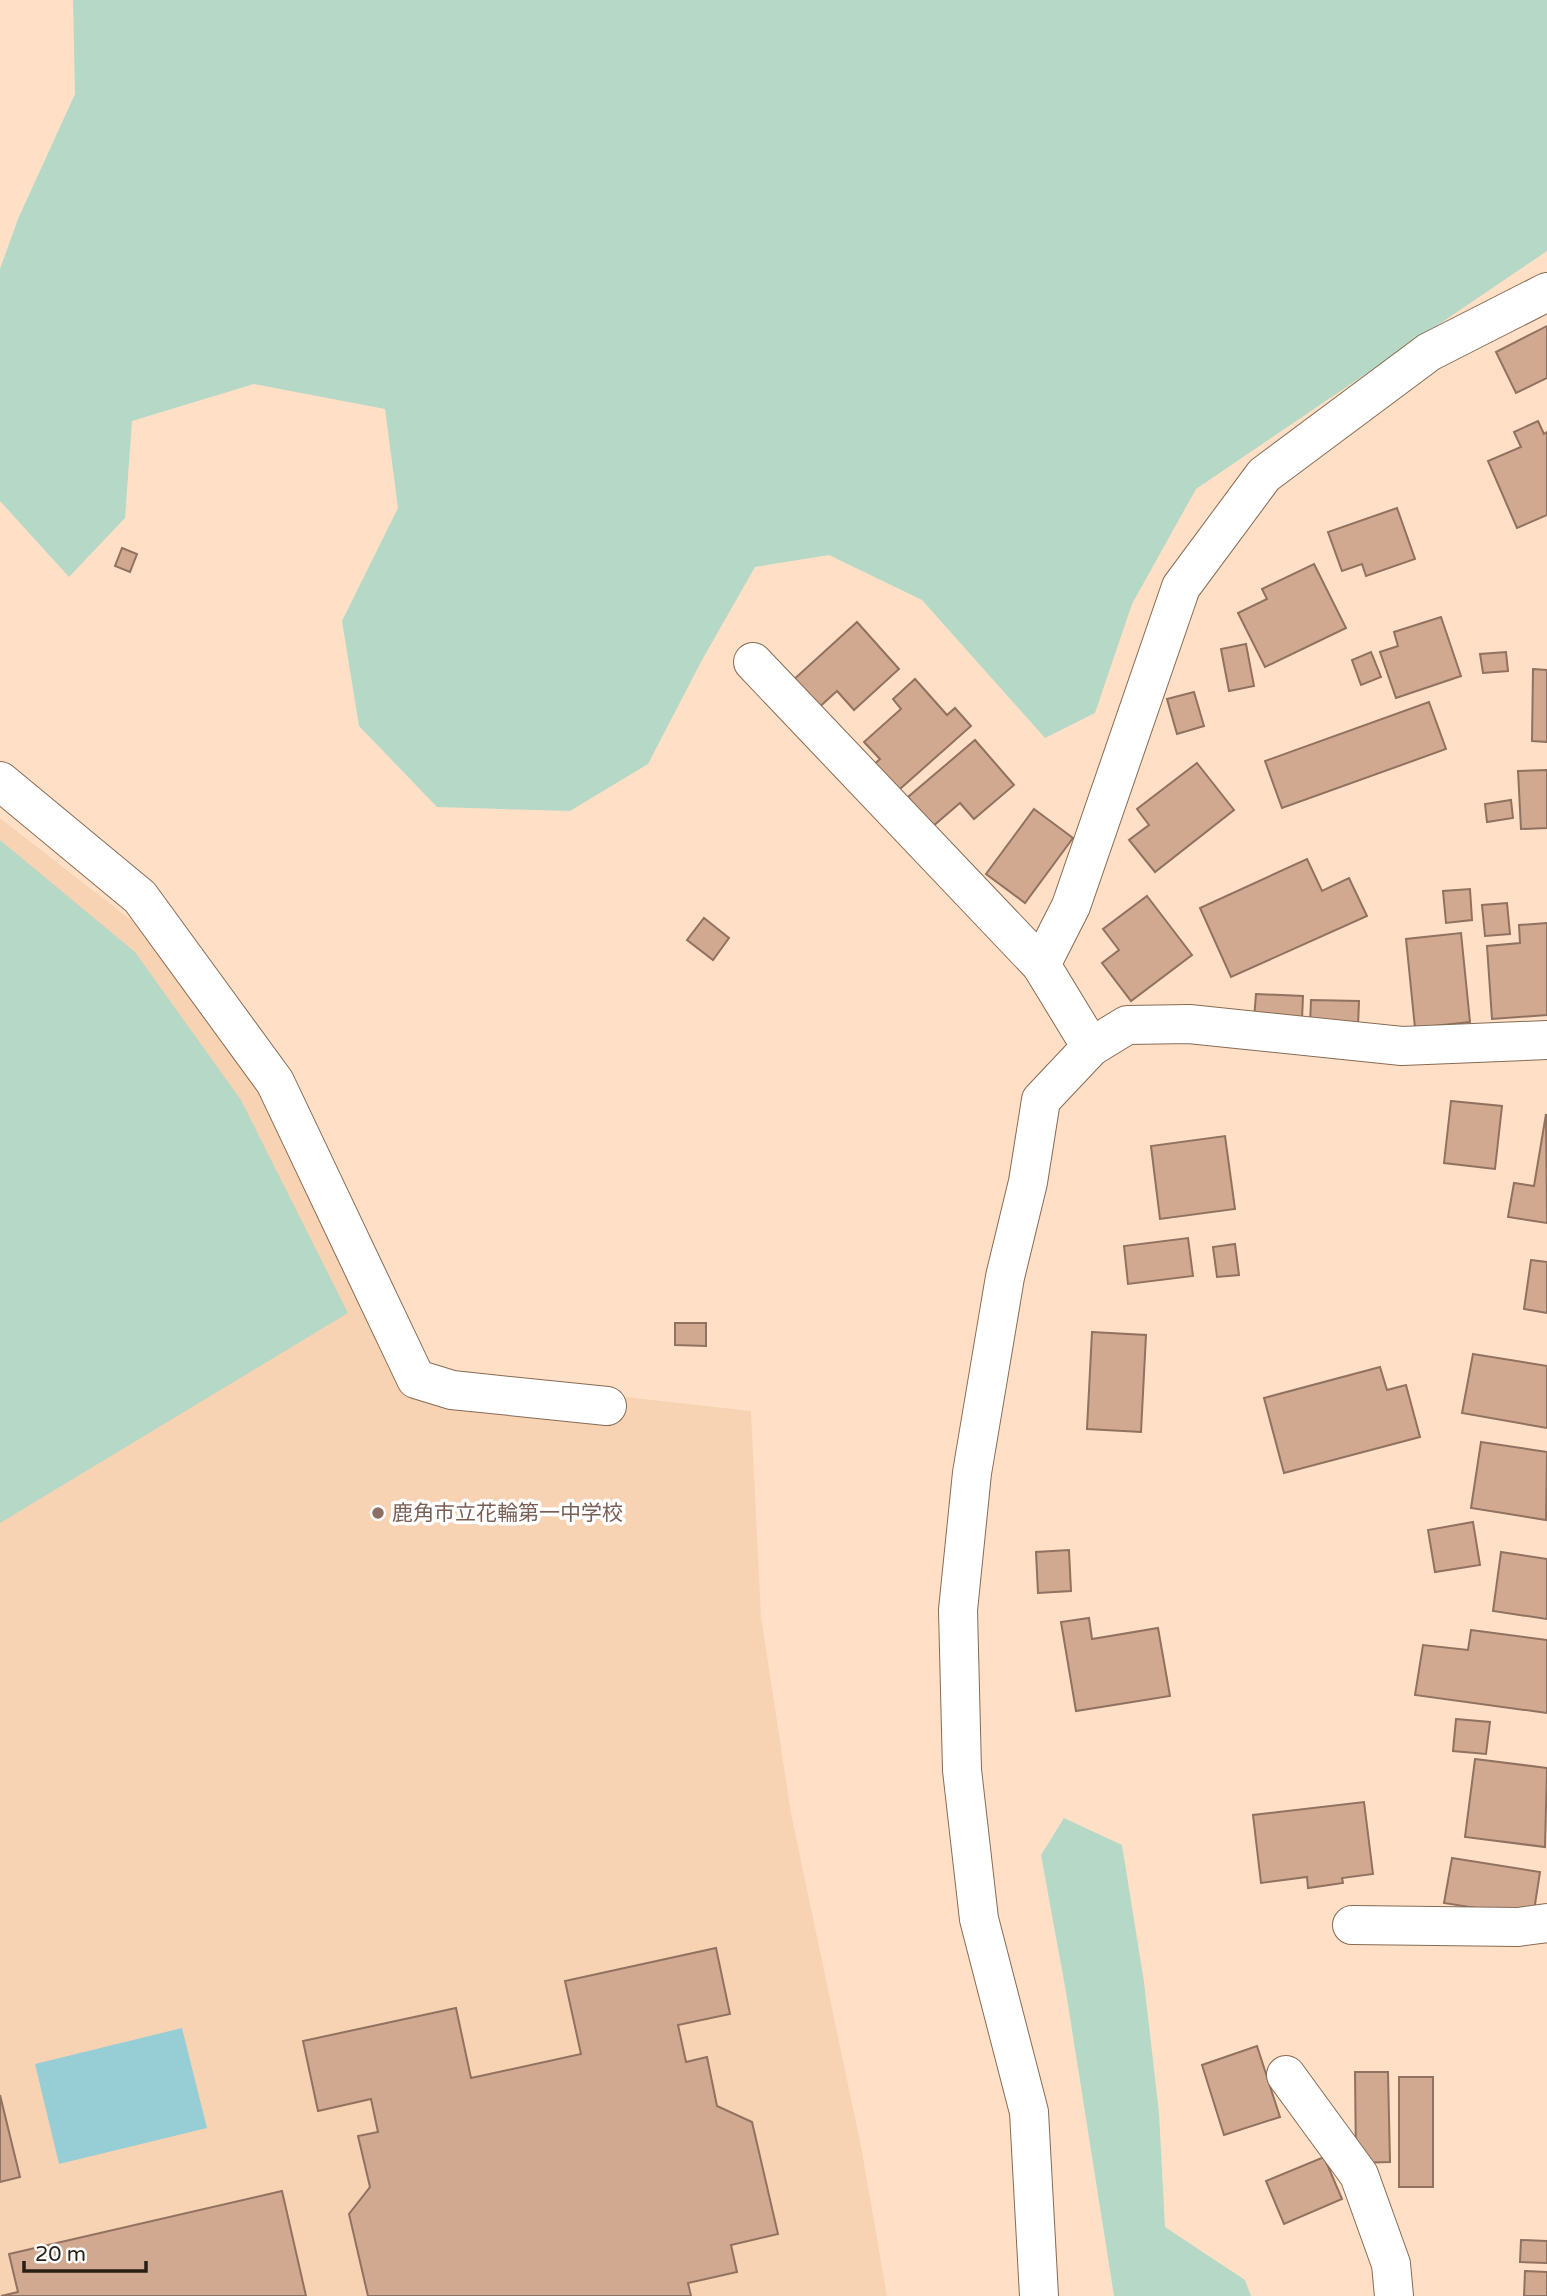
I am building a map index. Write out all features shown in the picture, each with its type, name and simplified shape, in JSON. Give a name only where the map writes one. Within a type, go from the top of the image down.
[{"type":"street","points":[[1041,965],[1071,906],[1181,587],[1264,475],[1429,352],[1547,292]]},
{"type":"street","points":[[753,662],[1041,965],[1091,1047]]},
{"type":"street","points":[[0,781],[140,897],[275,1082],[416,1379],[452,1390],[607,1406]]},
{"type":"street","points":[[1039,2296],[1029,2112],[978,1919],[962,1770],[958,1609],[972,1473],[1005,1277],[1028,1182],[1041,1100],[1091,1047],[1127,1025],[1189,1024],[1402,1046],[1547,1040]]},
{"type":"street","points":[[1352,1925],[1518,1927],[1547,1923]]},
{"type":"street","points":[[1286,2075],[1359,2175],[1391,2264],[1394,2296]]},
{"type":"shaded area","name":"鹿角市立花輪第一中学校","points":[[0,818],[140,927],[262,1089],[406,1391],[465,1379],[751,1411],[761,1616],[791,1813],[861,2146],[887,2296],[0,2296]]},
{"type":"green space","points":[[73,0],[1547,0],[1547,251],[1196,489],[1132,604],[1095,713],[1045,738],[922,600],[829,555],[755,567],[702,660],[648,764],[570,811],[437,807],[359,726],[342,621],[398,508],[385,409],[254,384],[132,421],[125,518],[69,577],[0,501],[0,269],[18,219],[75,94]]},
{"type":"green space","points":[[0,840],[135,952],[241,1100],[348,1313],[0,1523]]},
{"type":"green space","points":[[1064,1818],[1122,1845],[1144,1982],[1159,2113],[1165,2227],[1245,2280],[1251,2296],[1114,2296],[1066,1992],[1041,1855]]},
{"type":"water","points":[[182,2028],[207,2128],[59,2164],[35,2064]]},
{"type":"building","points":[[1547,326],[1547,378],[1516,393],[1496,352]]},
{"type":"building","points":[[1538,421],[1544,434],[1547,432],[1547,515],[1517,528],[1488,461],[1521,447],[1514,432]]},
{"type":"building","points":[[1397,508],[1415,559],[1366,576],[1362,564],[1342,571],[1328,532]]},
{"type":"building","points":[[122,548],[137,554],[130,572],[115,566]]},
{"type":"building","points":[[1314,564],[1346,628],[1265,667],[1238,613],[1267,599],[1262,589]]},
{"type":"building","points":[[1441,617],[1461,676],[1396,698],[1380,652],[1398,646],[1394,632]]},
{"type":"building","points":[[857,622],[899,669],[854,710],[837,691],[816,710],[791,682]]},
{"type":"building","points":[[1246,644],[1254,686],[1229,691],[1221,649]]},
{"type":"building","points":[[1371,652],[1381,677],[1361,685],[1352,660]]},
{"type":"building","points":[[1506,652],[1508,671],[1483,673],[1480,654]]},
{"type":"building","points":[[1533,669],[1547,670],[1547,742],[1532,741]]},
{"type":"building","points":[[915,679],[947,715],[955,708],[971,726],[892,796],[869,769],[880,759],[864,742],[901,709],[893,699]]},
{"type":"building","points":[[1194,692],[1204,726],[1177,734],[1167,699]]},
{"type":"building","points":[[1429,702],[1446,749],[1282,808],[1265,761]]},
{"type":"building","points":[[975,740],[1014,785],[974,819],[960,803],[932,827],[908,797]]},
{"type":"building","points":[[1197,763],[1234,810],[1155,872],[1129,840],[1149,825],[1137,809]]},
{"type":"building","points":[[1547,770],[1547,828],[1521,829],[1518,771]]},
{"type":"building","points":[[1511,800],[1513,818],[1487,822],[1485,804]]},
{"type":"building","points":[[1034,809],[1073,838],[1025,903],[986,874]]},
{"type":"building","points":[[1307,859],[1322,891],[1349,878],[1367,916],[1231,977],[1200,908]]},
{"type":"building","points":[[1470,889],[1472,920],[1446,923],[1443,891]]},
{"type":"building","points":[[1147,896],[1192,955],[1131,1001],[1102,963],[1119,950],[1103,929]]},
{"type":"building","points":[[1507,903],[1510,934],[1485,936],[1482,905]]},
{"type":"building","points":[[704,918],[729,938],[713,960],[687,940]]},
{"type":"building","points":[[1547,923],[1547,1015],[1492,1019],[1487,946],[1520,943],[1519,925]]},
{"type":"building","points":[[1461,933],[1470,1022],[1415,1028],[1406,939]]},
{"type":"building","points":[[1256,994],[1303,996],[1302,1020],[1254,1019]]},
{"type":"building","points":[[1311,1000],[1359,1001],[1358,1026],[1310,1025]]},
{"type":"building","points":[[1451,1101],[1502,1106],[1495,1169],[1444,1163]]},
{"type":"building","points":[[1546,1114],[1547,1223],[1508,1217],[1514,1183],[1534,1186]]},
{"type":"building","points":[[1225,1136],[1235,1209],[1160,1219],[1151,1146]]},
{"type":"building","points":[[1188,1238],[1193,1276],[1128,1284],[1124,1246]]},
{"type":"building","points":[[1235,1244],[1239,1275],[1217,1277],[1213,1247]]},
{"type":"building","points":[[1531,1260],[1547,1262],[1547,1313],[1524,1309]]},
{"type":"building","points":[[675,1323],[706,1323],[706,1346],[675,1345]]},
{"type":"building","points":[[1092,1332],[1146,1335],[1141,1432],[1087,1429]]},
{"type":"building","points":[[1473,1354],[1547,1366],[1547,1428],[1462,1413]]},
{"type":"building","points":[[1380,1367],[1387,1390],[1406,1385],[1420,1437],[1284,1473],[1264,1398]]},
{"type":"building","points":[[1481,1442],[1547,1452],[1546,1520],[1471,1508]]},
{"type":"building","points":[[1473,1522],[1480,1565],[1435,1572],[1428,1530]]},
{"type":"building","points":[[1069,1550],[1071,1591],[1038,1593],[1036,1552]]},
{"type":"building","points":[[1501,1552],[1547,1559],[1547,1619],[1493,1611]]},
{"type":"building","points":[[1089,1618],[1092,1639],[1158,1628],[1170,1696],[1076,1711],[1061,1622]]},
{"type":"building","points":[[1471,1630],[1547,1640],[1547,1713],[1415,1695],[1423,1645],[1468,1650]]},
{"type":"building","points":[[1456,1719],[1490,1722],[1486,1754],[1453,1751]]},
{"type":"building","points":[[1475,1759],[1547,1768],[1545,1847],[1465,1837]]},
{"type":"building","points":[[1364,1802],[1373,1874],[1342,1878],[1343,1883],[1308,1888],[1307,1877],[1261,1883],[1253,1815]]},
{"type":"building","points":[[1452,1858],[1540,1872],[1533,1917],[1444,1903]]},
{"type":"building","points":[[716,1948],[730,2014],[678,2025],[686,2062],[707,2057],[717,2106],[752,2122],[778,2234],[731,2245],[737,2272],[688,2283],[691,2296],[368,2296],[349,2214],[370,2187],[358,2136],[378,2132],[371,2099],[318,2111],[303,2041],[456,2008],[471,2078],[581,2054],[565,1981]]},
{"type":"building","points":[[1257,2046],[1280,2117],[1224,2135],[1202,2065]]},
{"type":"building","points":[[1355,2072],[1388,2072],[1390,2162],[1356,2163]]},
{"type":"building","points":[[1399,2077],[1433,2077],[1433,2187],[1399,2187]]},
{"type":"building","points":[[0,2095],[20,2177],[0,2182]]},
{"type":"building","points":[[1324,2157],[1342,2199],[1284,2224],[1266,2181]]},
{"type":"building","points":[[282,2191],[306,2296],[1,2296],[18,2292],[9,2254]]},
{"type":"building","points":[[1521,2240],[1547,2241],[1547,2263],[1520,2262]]},
{"type":"building","points":[[1525,2271],[1547,2272],[1547,2296],[1524,2296]]},
{"type":"place","name":"鹿角市立花輪第一中学校","points":[[378,1513]]}]
